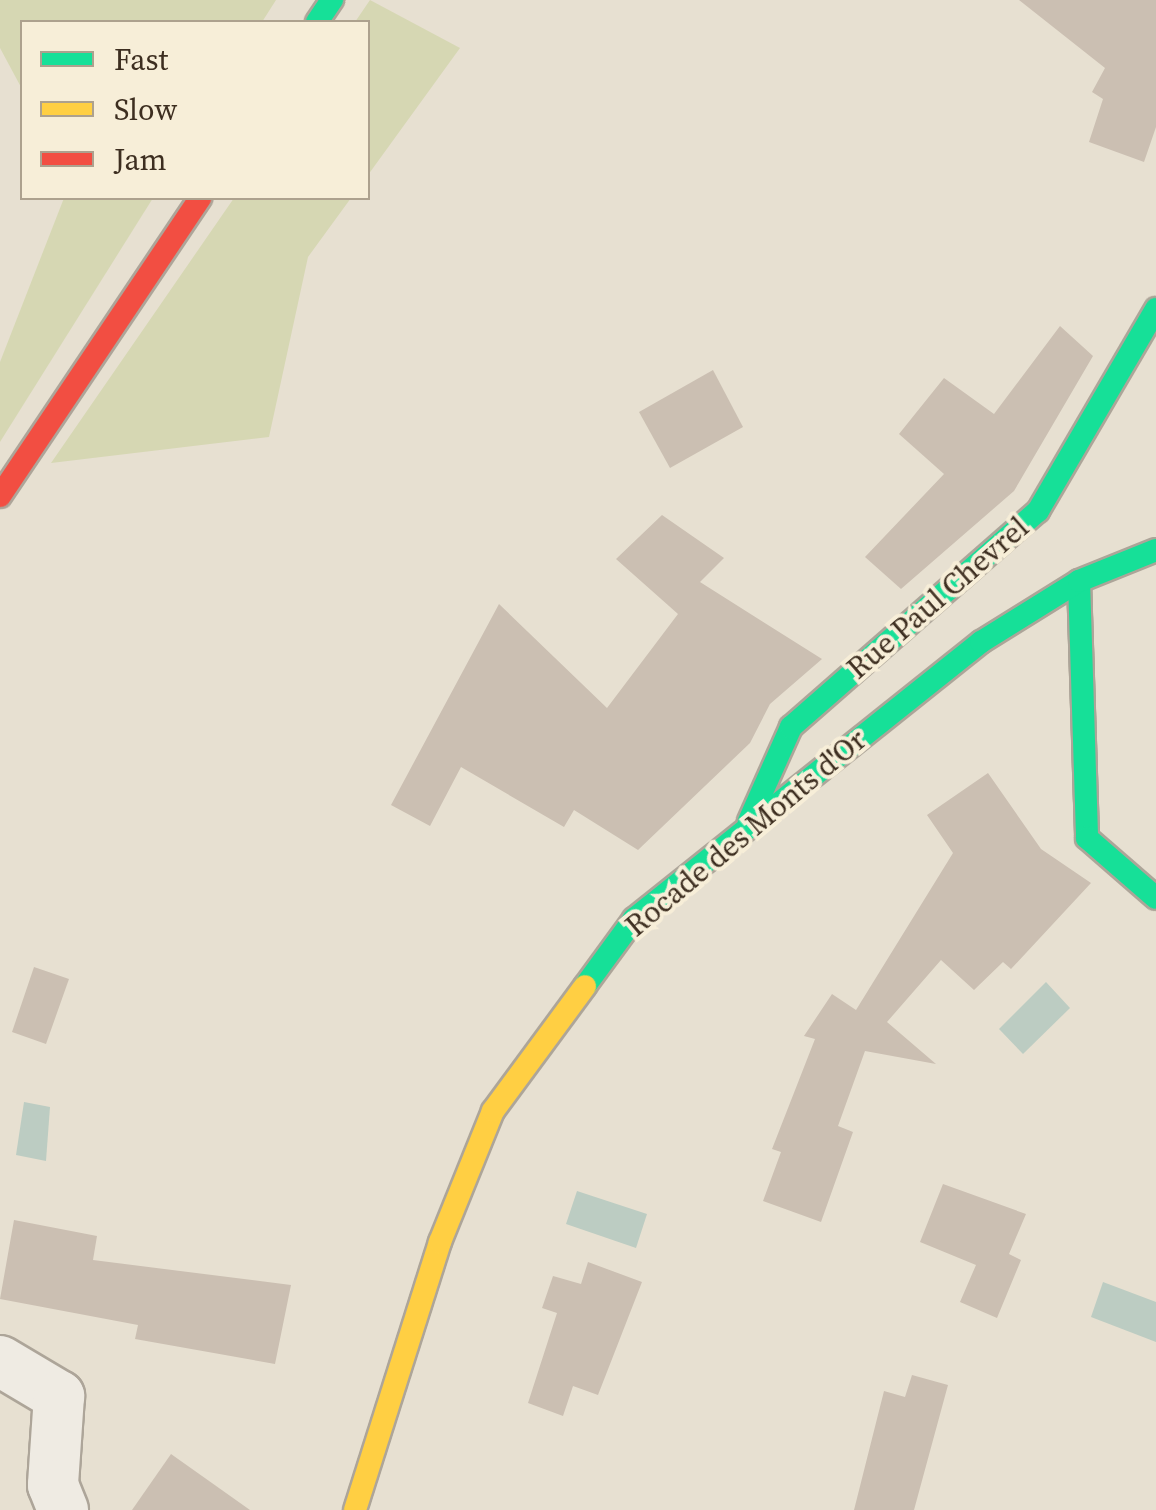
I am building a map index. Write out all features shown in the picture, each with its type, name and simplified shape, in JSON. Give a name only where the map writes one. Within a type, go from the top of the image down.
[{"type":"street","points":[[0,496],[199,200]]},
{"type":"street","name":"Rue Paul Chevrel","points":[[746,828],[790,727],[1038,511],[1156,309]]},
{"type":"street","name":"Rocade des Monts d'Or","points":[[355,1510],[440,1242],[493,1110],[634,919],[981,642],[1079,581],[1156,550]]},
{"type":"street","points":[[1079,581],[1087,838],[1156,898]]},
{"type":"street","points":[[0,1361],[59,1396],[51,1502]]},
{"type":"green space","points":[[0,0],[276,0],[263,20],[20,20],[20,85],[0,48]]},
{"type":"green space","points":[[370,0],[460,48],[370,172],[370,20],[356,20]]},
{"type":"green space","points":[[63,200],[152,200],[0,442],[0,362]]},
{"type":"green space","points":[[233,200],[350,200],[308,257],[269,437],[51,463]]},
{"type":"shaded area","points":[[1046,982],[1070,1008],[1023,1054],[999,1029]]},
{"type":"shaded area","points":[[24,1102],[50,1107],[46,1161],[16,1155]]},
{"type":"shaded area","points":[[577,1191],[647,1214],[636,1248],[566,1224]]},
{"type":"shaded area","points":[[1103,1282],[1156,1302],[1156,1342],[1091,1317]]},
{"type":"building","points":[[1019,0],[1156,0],[1156,127],[1144,162],[1089,142],[1103,99],[1092,92],[1105,68]]},
{"type":"building","points":[[1060,326],[1093,356],[1014,491],[901,589],[865,557],[944,474],[899,434],[944,378],[994,414]]},
{"type":"building","points":[[713,370],[743,427],[670,468],[639,412]]},
{"type":"building","points":[[662,515],[724,558],[700,582],[822,659],[770,704],[750,743],[638,850],[574,810],[564,827],[461,767],[430,826],[391,805],[499,604],[607,708],[678,614],[616,559]]},
{"type":"building","points":[[988,773],[1041,849],[1091,883],[1011,969],[1003,962],[974,990],[941,960],[887,1022],[936,1064],[865,1051],[838,1126],[853,1132],[821,1222],[763,1201],[781,1152],[772,1149],[815,1039],[804,1036],[832,994],[856,1010],[953,853],[927,815]]},
{"type":"building","points":[[34,967],[69,979],[46,1044],[12,1032]]},
{"type":"building","points":[[943,1184],[1026,1214],[1009,1254],[1021,1260],[997,1318],[960,1302],[976,1265],[920,1242]]},
{"type":"building","points":[[14,1220],[97,1236],[93,1260],[291,1285],[275,1364],[135,1339],[138,1325],[0,1299]]},
{"type":"building","points":[[588,1262],[642,1282],[598,1395],[573,1386],[563,1416],[528,1403],[557,1313],[542,1308],[553,1276],[581,1284]]},
{"type":"building","points":[[912,1375],[948,1385],[914,1510],[854,1510],[884,1391],[905,1397]]},
{"type":"building","points":[[171,1454],[250,1510],[132,1510]]},
{"type":"traffic: fast","points":[[318,20],[332,0]]},
{"type":"traffic: fast","points":[[749,821],[791,727],[1038,511],[1156,309]]},
{"type":"traffic: fast","points":[[585,986],[634,919],[981,642],[1079,581],[1156,550]]},
{"type":"traffic: fast","points":[[1079,581],[1087,838],[1156,898]]},
{"type":"traffic: slow","points":[[355,1510],[440,1242],[493,1111],[585,986]]},
{"type":"traffic: jam","points":[[0,496],[199,200]]}]
